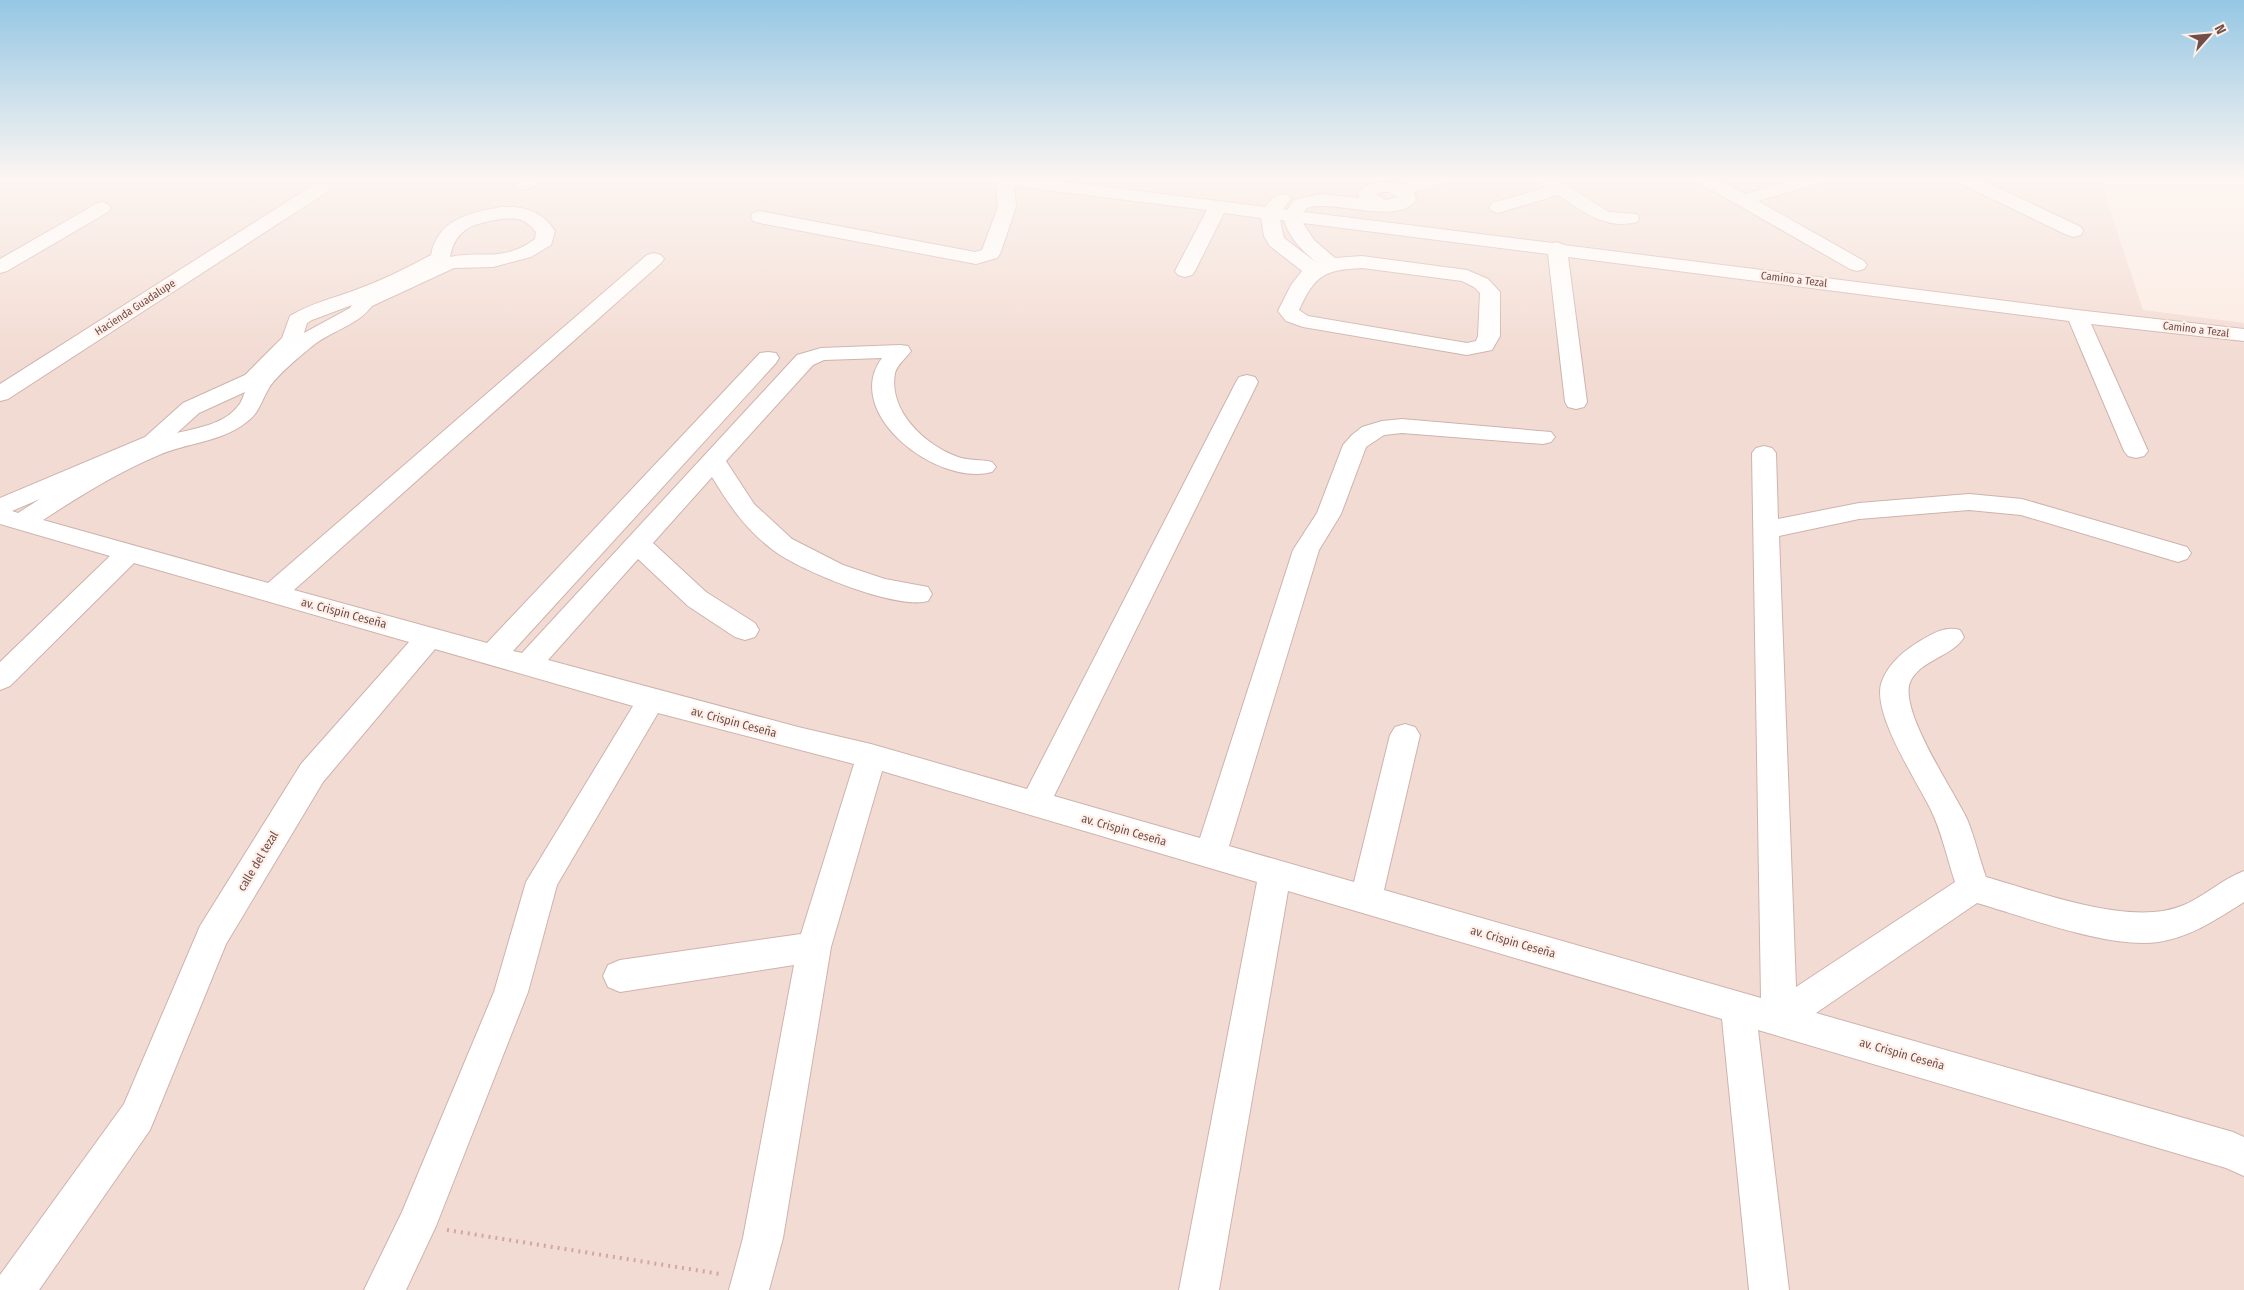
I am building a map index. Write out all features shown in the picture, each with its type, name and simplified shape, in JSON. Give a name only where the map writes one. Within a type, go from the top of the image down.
[{"type":"street","points":[[0,267],[52,237]]},
{"type":"street","name":"Hacienda Guadalupe","points":[[0,394],[244,237]]},
{"type":"street","points":[[7,515],[153,442],[191,408],[253,380],[292,340],[297,320],[312,311],[354,298],[425,267],[440,258],[446,237]]},
{"type":"street","points":[[7,515],[77,486],[150,450],[220,429],[248,410],[260,384],[304,342],[357,312],[365,302],[449,263],[458,261],[488,262],[520,255],[534,249],[544,241],[545,237]]},
{"type":"street","points":[[867,237],[966,256],[984,257],[990,254],[996,237]]},
{"type":"street","points":[[1185,271],[1202,237]]},
{"type":"street","points":[[1274,237],[1277,242],[1323,268],[1362,262],[1467,276],[1481,283],[1490,292],[1489,336],[1484,346],[1467,349],[1303,321],[1292,317],[1288,311],[1300,284],[1323,268]]},
{"type":"street","points":[[1300,237],[1323,268]]},
{"type":"street","name":"Camino a Tezal","points":[[1468,237],[2077,316],[2244,335]]},
{"type":"street","points":[[1808,237],[1856,265]]},
{"type":"street","points":[[1557,248],[1576,402]]},
{"type":"street","points":[[272,594],[654,259]]},
{"type":"street","points":[[2077,316],[2136,451]]},
{"type":"street","points":[[528,664],[805,360],[821,354],[900,351],[884,372],[885,403],[901,429],[930,453],[954,465],[984,467]]},
{"type":"street","points":[[493,654],[768,358]]},
{"type":"street","points":[[1035,803],[1247,382]]},
{"type":"street","points":[[1210,855],[1303,558],[1329,514],[1355,445],[1362,436],[1386,426],[1402,426],[1543,437]]},
{"type":"street","points":[[1764,452],[1779,1018]]},
{"type":"street","points":[[714,461],[745,510],[783,545],[834,571],[882,588],[919,594]]},
{"type":"street","points":[[1766,530],[1859,510],[1969,502],[2022,507],[2178,553]]},
{"type":"street","name":"av. Crispin Ceseña","points":[[7,515],[129,553],[651,700],[798,739],[872,756],[1779,1018],[2233,1151],[2244,1157]]},
{"type":"street","points":[[638,544],[697,599],[746,630]]},
{"type":"street","points":[[0,679],[129,553]]},
{"type":"street","name":"calle del tezal","points":[[14,1290],[137,1117],[212,937],[307,781],[430,637]]},
{"type":"street","points":[[1950,637],[1916,657],[1900,674],[1893,693],[1900,720],[1951,820],[1973,888]]},
{"type":"street","points":[[384,1290],[416,1226],[511,992],[542,882],[651,700]]},
{"type":"street","points":[[1366,898],[1405,735]]},
{"type":"street","points":[[751,1285],[763,1238],[814,947],[872,756]]},
{"type":"street","points":[[1199,1290],[1274,873]]},
{"type":"street","points":[[1779,1018],[1973,888],[2088,920],[2129,928],[2159,927],[2192,917],[2244,885]]},
{"type":"street","points":[[620,976],[814,947]]},
{"type":"street","points":[[1738,1007],[1769,1290]]},
{"type":"path","points":[[416,1226],[751,1285]]},
{"type":"shaded area","points":[[0,237],[2119,237],[2143,310],[2244,323],[2244,1290],[0,1290]]}]
